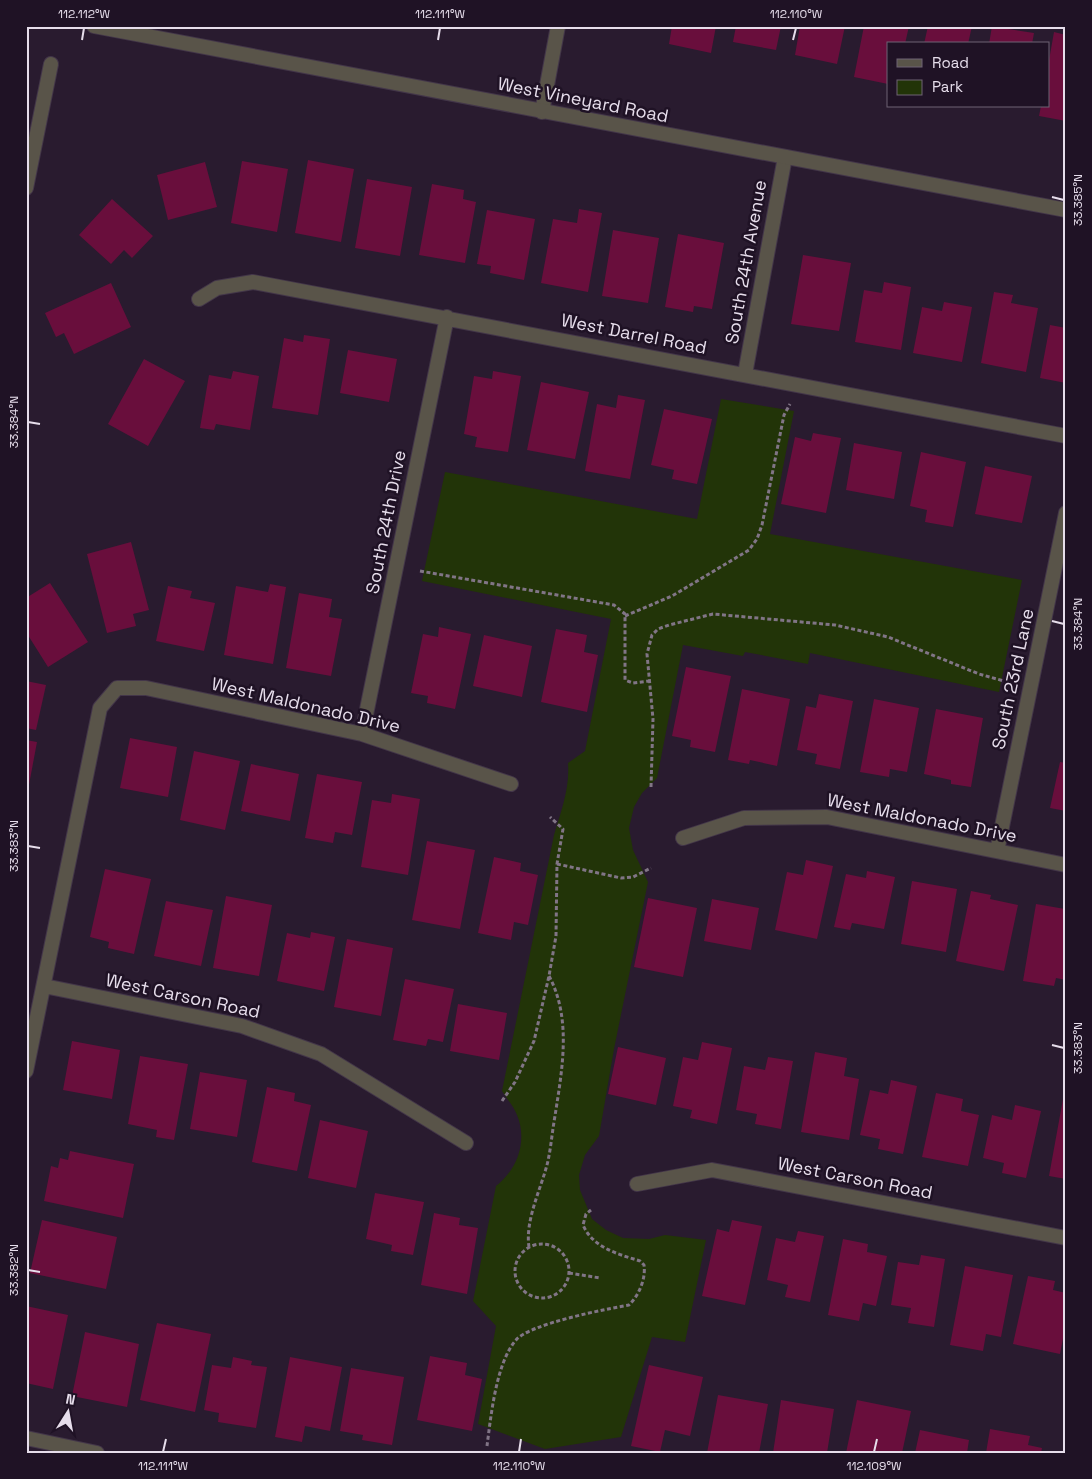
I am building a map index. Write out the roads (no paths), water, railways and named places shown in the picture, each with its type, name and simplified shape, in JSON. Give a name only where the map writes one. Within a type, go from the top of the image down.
[{"type":"street","name":"West Vineyard Road","points":[[94,26],[1066,210]]},
{"type":"street","points":[[542,112],[558,26]]},
{"type":"street","points":[[26,188],[51,64]]},
{"type":"street","name":"South 24th Avenue","points":[[745,374],[785,157]]},
{"type":"street","name":"West Darrel Road","points":[[199,299],[217,288],[253,282],[447,317],[1066,436]]},
{"type":"street","name":"South 24th Drive","points":[[362,734],[447,317]]},
{"type":"street","name":"South 23rd Lane","points":[[997,851],[1066,513]]},
{"type":"street","name":"West Maldonado Drive","points":[[44,986],[100,708],[117,688],[146,688],[362,734],[511,784]]},
{"type":"street","name":"West Maldonado Drive","points":[[683,838],[744,818],[827,817],[1066,866]]},
{"type":"street","points":[[26,1071],[44,986]]},
{"type":"street","name":"West Carson Road","points":[[44,986],[242,1026],[321,1054],[466,1143]]},
{"type":"street","name":"West Carson Road","points":[[637,1184],[712,1170],[1066,1238]]},
{"type":"street","points":[[26,1438],[97,1453]]}]
